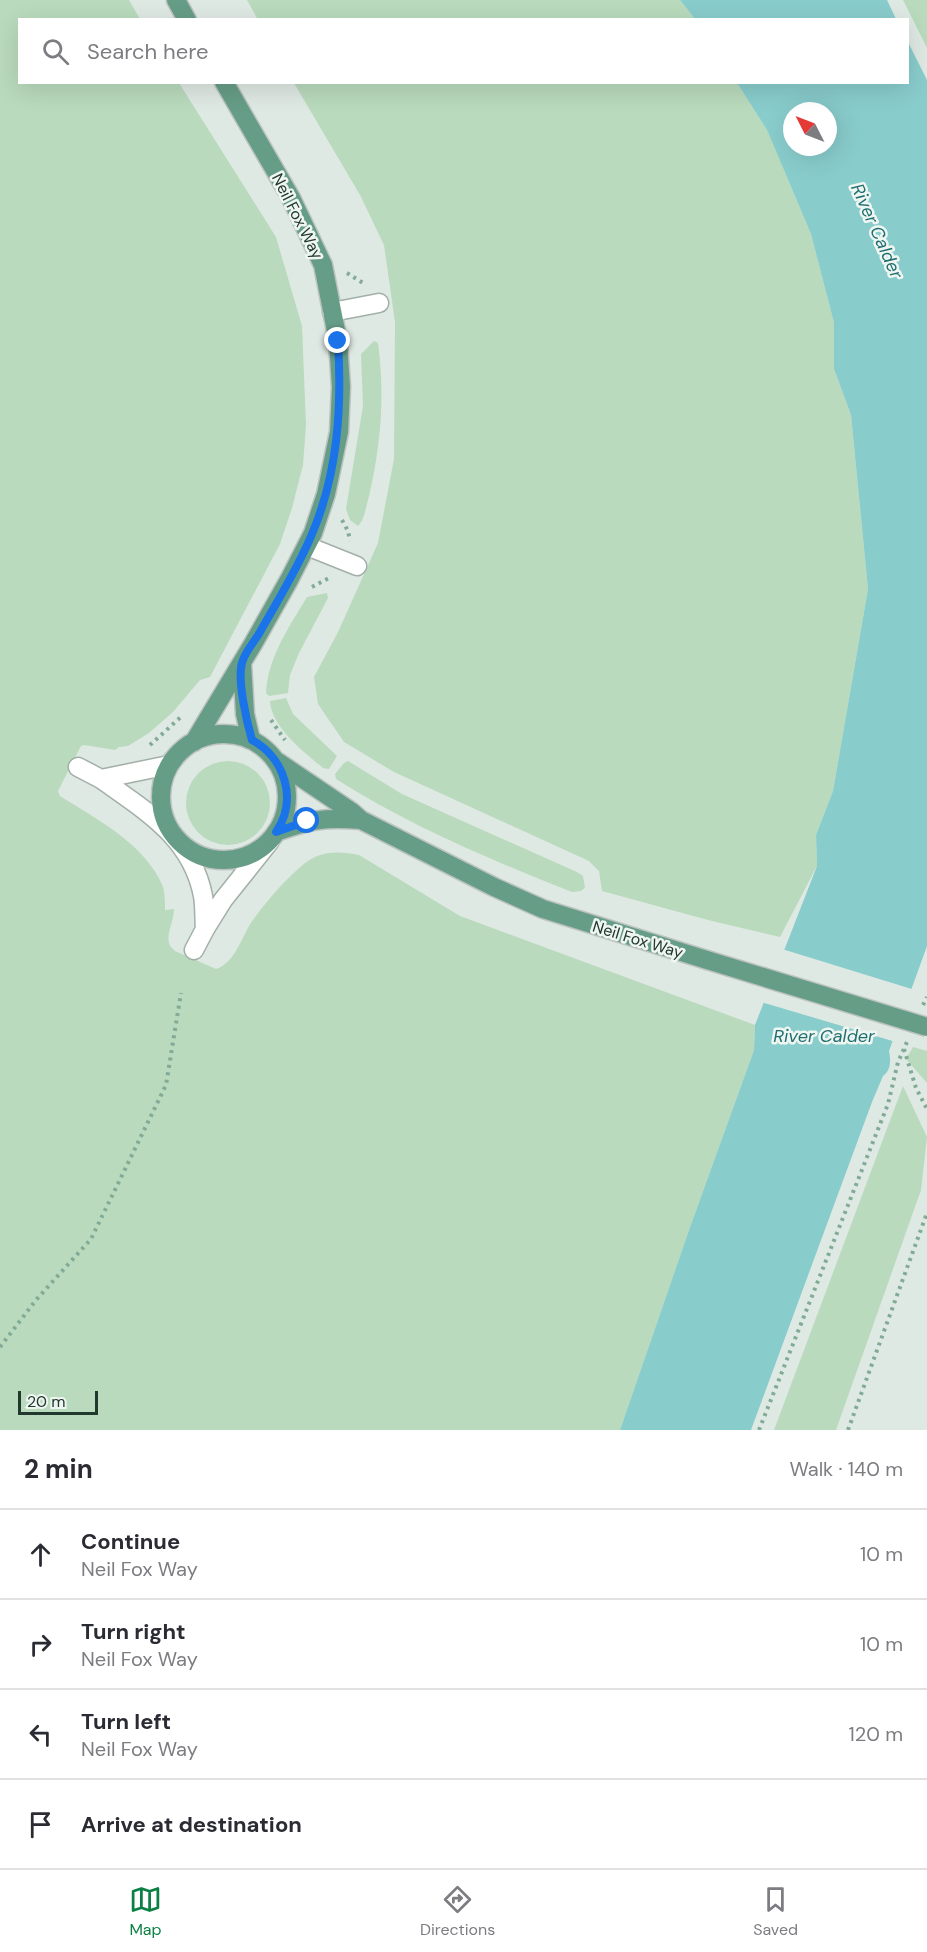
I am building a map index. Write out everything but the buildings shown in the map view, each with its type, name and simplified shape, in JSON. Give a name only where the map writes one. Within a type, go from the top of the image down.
[{"type":"main road","points":[[176,0],[186,18]]},
{"type":"main road","name":"Neil Fox Way","points":[[194,742],[242,663],[307,546],[326,494],[339,432],[338,341],[323,265],[291,198],[225,84]]},
{"type":"main road","points":[[242,663],[245,714],[252,740]]},
{"type":"main road","name":"Neil Fox Way","points":[[169,765],[182,749],[200,738],[222,733],[243,736],[263,746],[278,762],[361,820],[543,909],[927,1027]]},
{"type":"main road","points":[[273,837],[281,824],[287,805],[286,783],[278,762]]},
{"type":"main road","points":[[169,765],[162,784],[161,805],[167,824],[178,841]]},
{"type":"main road","name":"Neil Fox Way","points":[[178,841],[195,853],[214,860],[234,860],[253,853],[273,837],[307,821],[329,818],[361,820]]},
{"type":"street","points":[[332,312],[379,303]]},
{"type":"street","points":[[307,546],[357,566]]},
{"type":"street","points":[[101,779],[169,765]]},
{"type":"street","points":[[78,767],[101,779],[140,807],[178,841],[193,866],[202,895],[205,929]]},
{"type":"street","points":[[194,950],[223,900],[273,837]]},
{"type":"path","points":[[344,271],[361,281],[365,289]]},
{"type":"path","points":[[147,747],[187,711]]},
{"type":"path","points":[[0,1347],[36,1300],[91,1239],[166,1084],[181,993]]},
{"type":"path","points":[[922,1007],[927,997]]},
{"type":"path","points":[[759,1430],[888,1104],[898,1062],[908,1038]]},
{"type":"path","points":[[904,1048],[916,1088],[927,1109]]},
{"type":"path","points":[[848,1430],[927,1214]]},
{"type":"green space","points":[[0,0],[129,0],[139,18],[18,18],[18,84],[180,84],[276,237],[302,326],[306,425],[303,465],[280,544],[210,677],[200,680],[173,712],[149,733],[128,746],[115,750],[81,746],[58,791],[60,796],[104,823],[145,858],[163,887],[165,910],[174,909],[169,937],[170,946],[175,951],[216,969],[232,957],[262,908],[300,868],[322,854],[348,853],[359,855],[460,916],[755,1025],[754,1050],[620,1430],[0,1430]]},
{"type":"green space","points":[[247,0],[680,0],[694,18],[257,18]]},
{"type":"green space","points":[[903,0],[927,0],[927,48]]},
{"type":"green space","points":[[295,84],[738,84],[767,130],[811,234],[834,323],[834,369],[851,415],[868,589],[833,791],[816,835],[817,866],[780,937],[602,891],[599,871],[589,861],[394,772],[344,742],[318,704],[314,677],[338,632],[378,543],[394,459],[395,322],[384,245],[360,195]]},
{"type":"green space","points":[[374,341],[378,343],[380,362],[381,420],[373,477],[365,512],[358,526],[350,520],[346,509],[363,406],[361,354]]},
{"type":"green space","points":[[327,593],[328,598],[290,675],[288,693],[269,696],[266,693],[271,667],[287,631],[307,597]]},
{"type":"green space","points":[[286,698],[293,714],[337,756],[329,769],[323,768],[282,730],[272,711],[270,701]]},
{"type":"green space","points":[[228,761],[244,764],[258,773],[267,787],[270,803],[267,819],[258,833],[244,842],[228,845],[212,842],[198,833],[189,819],[186,803],[189,787],[198,773],[212,764]]},
{"type":"green space","points":[[348,761],[402,794],[577,872],[583,876],[585,888],[572,892],[481,855],[393,812],[336,779],[335,774]]},
{"type":"green space","points":[[913,1047],[927,1051],[927,1083],[906,1059]]},
{"type":"green space","points":[[903,1086],[927,1137],[921,1190],[836,1430],[774,1430]]},
{"type":"water","points":[[680,0],[887,0],[896,18],[694,18]]},
{"type":"water","name":"River Calder","points":[[909,44],[927,80],[927,946],[889,1051],[889,1068],[872,1102],[751,1430],[620,1430],[754,1050],[755,1025],[817,866],[816,835],[833,791],[868,589],[851,415],[834,369],[834,323],[811,234],[767,130],[738,84],[909,84]]},
{"type":"pier","points":[[782,949],[915,990],[896,1042],[761,1002]]},
{"type":"route","points":[[307,821],[276,832],[287,805],[286,783],[278,762],[263,746],[252,740],[245,714],[242,663],[307,546],[326,494],[339,432],[338,341]]}]
